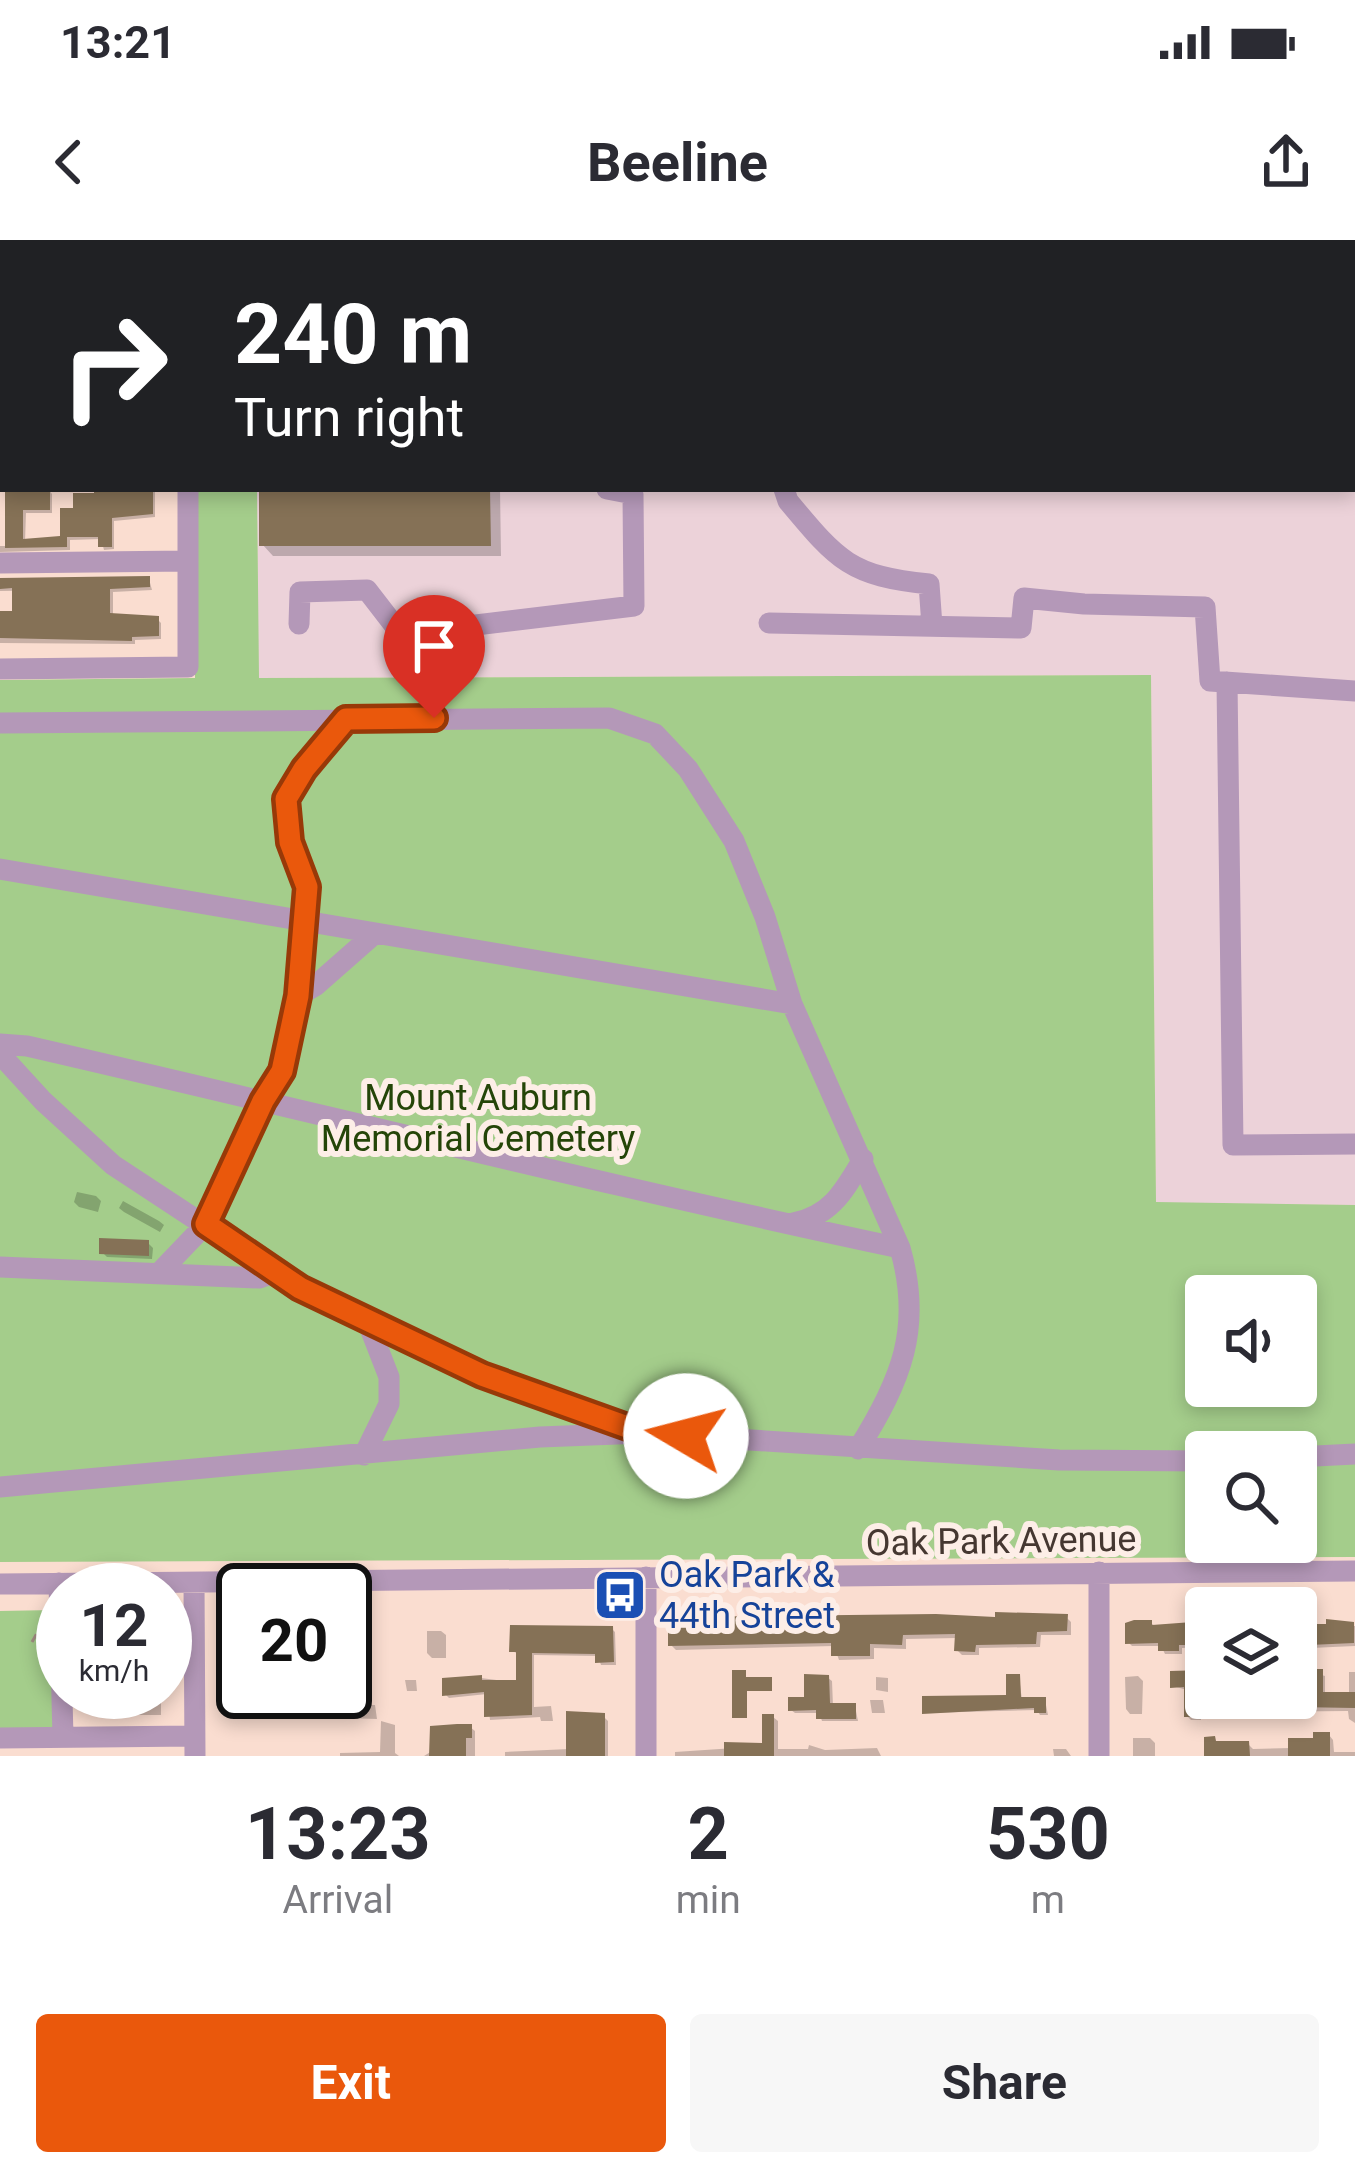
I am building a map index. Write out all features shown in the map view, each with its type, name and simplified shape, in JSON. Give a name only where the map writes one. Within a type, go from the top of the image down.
[{"type":"street","points":[[0,669],[188,667],[188,492]]},
{"type":"street","points":[[299,624],[299,592],[367,590],[401,634],[634,606],[633,492]]},
{"type":"street","points":[[785,492],[841,560],[878,579],[929,584],[932,626]]},
{"type":"street","points":[[0,562],[188,561]]},
{"type":"street","points":[[769,623],[1021,628],[1024,598],[1205,608],[1210,681],[1355,691]]},
{"type":"street","points":[[1227,682],[1233,1145],[1355,1144]]},
{"type":"street","points":[[0,723],[609,718],[655,734],[688,769],[734,841],[765,917],[792,1004],[863,1159],[912,1288],[907,1339],[891,1396],[858,1449]]},
{"type":"street","points":[[160,1272],[206,1224],[263,1101],[282,1071],[298,996],[307,887],[290,842],[286,799],[346,719]]},
{"type":"street","points":[[0,869],[792,1004]]},
{"type":"street","points":[[298,996],[373,935]]},
{"type":"street","points":[[0,1044],[27,1046],[263,1101],[656,1197],[900,1248]]},
{"type":"street","points":[[0,1054],[113,1165],[300,1288],[482,1375],[644,1433]]},
{"type":"street","points":[[788,1224],[816,1219],[840,1199],[863,1159]]},
{"type":"street","points":[[0,1267],[260,1278],[276,1272]]},
{"type":"street","points":[[364,1455],[389,1404],[389,1377],[367,1318]]},
{"type":"street","points":[[0,1486],[540,1437],[644,1433],[1060,1460],[1185,1461]]},
{"type":"street","points":[[1317,1456],[1355,1454]]},
{"type":"street","name":"Oak Park Avenue","points":[[194,1583],[1355,1570]]},
{"type":"street","points":[[1099,1572],[1099,1756]]},
{"type":"street","points":[[646,1577],[646,1756]]},
{"type":"street","name":"Oak Park Avenue","points":[[0,1584],[36,1583]]},
{"type":"street","points":[[0,1738],[194,1746],[194,1583]]},
{"type":"street","points":[[62,1719],[62,1737]]},
{"type":"shaded area","points":[[257,492],[1355,492],[1355,1205],[1156,1203],[1151,675],[258,678]]},
{"type":"green space","name":"Mount Auburn Memorial Cemetery","points":[[195,492],[257,492],[259,678],[1151,675],[1156,1202],[1355,1205],[1355,1557],[1317,1557],[1317,1431],[1185,1431],[1185,1558],[0,1562],[0,680],[195,678]]},
{"type":"green space","points":[[36,1610],[36,1719],[57,1719],[57,1729],[0,1730],[0,1611]]},
{"type":"building","points":[[5,492],[50,492],[50,510],[23,510],[23,539],[60,536],[60,508],[73,508],[73,493],[153,492],[153,514],[112,518],[112,547],[98,547],[98,537],[67,537],[67,547],[5,548]]},
{"type":"building","points":[[259,492],[490,492],[491,546],[259,546]]},
{"type":"building","points":[[150,576],[150,587],[110,589],[110,613],[159,616],[159,636],[132,637],[132,641],[0,638],[0,611],[12,611],[12,588],[0,589],[0,578]]},
{"type":"building","points":[[99,1238],[149,1240],[149,1256],[99,1254]]},
{"type":"building","points":[[995,1612],[1068,1614],[1067,1631],[1037,1632],[1036,1644],[976,1645],[975,1652],[954,1651],[955,1634],[903,1635],[902,1645],[870,1644],[870,1656],[831,1656],[831,1643],[668,1646],[668,1617],[995,1617]]},
{"type":"building","points":[[1326,1619],[1354,1622],[1354,1643],[1317,1645],[1317,1624],[1326,1624]]},
{"type":"building","points":[[1125,1623],[1185,1623],[1185,1645],[1179,1645],[1179,1651],[1158,1651],[1158,1643],[1125,1644]]},
{"type":"building","points":[[510,1625],[613,1626],[614,1662],[595,1663],[595,1654],[532,1653],[532,1715],[484,1717],[484,1692],[442,1696],[442,1678],[482,1675],[482,1680],[516,1680],[516,1652],[509,1652]]},
{"type":"building","points":[[1317,1669],[1323,1669],[1323,1692],[1355,1692],[1355,1708],[1317,1707]]},
{"type":"building","points":[[732,1670],[746,1670],[746,1677],[772,1677],[772,1691],[747,1691],[747,1718],[732,1718]]},
{"type":"building","points":[[1170,1671],[1185,1671],[1185,1717],[1184,1687],[1170,1688]]},
{"type":"building","points":[[804,1674],[829,1675],[830,1703],[856,1703],[856,1719],[816,1719],[816,1710],[788,1711],[788,1697],[804,1697]]},
{"type":"building","points":[[1006,1674],[1020,1674],[1021,1697],[1046,1697],[1046,1713],[1034,1713],[1034,1708],[922,1714],[922,1696],[1006,1695]]},
{"type":"building","points":[[566,1711],[605,1713],[605,1756],[566,1756]]},
{"type":"building","points":[[762,1714],[774,1714],[774,1756],[724,1756],[724,1742],[762,1743]]},
{"type":"building","points":[[472,1724],[466,1756],[429,1756],[430,1726]]},
{"type":"building","points":[[1313,1732],[1330,1732],[1330,1756],[1288,1756],[1288,1738],[1313,1738]]},
{"type":"building","points":[[1215,1736],[1216,1741],[1249,1741],[1250,1756],[1204,1756],[1204,1737]]},
{"type":"place","name":"Oak Park & 44th Street","points":[[620,1595]]},
{"type":"route","points":[[434,718],[346,719],[286,799],[290,842],[307,887],[298,996],[282,1071],[263,1101],[206,1224],[300,1288],[482,1375],[644,1433],[686,1436]]}]
